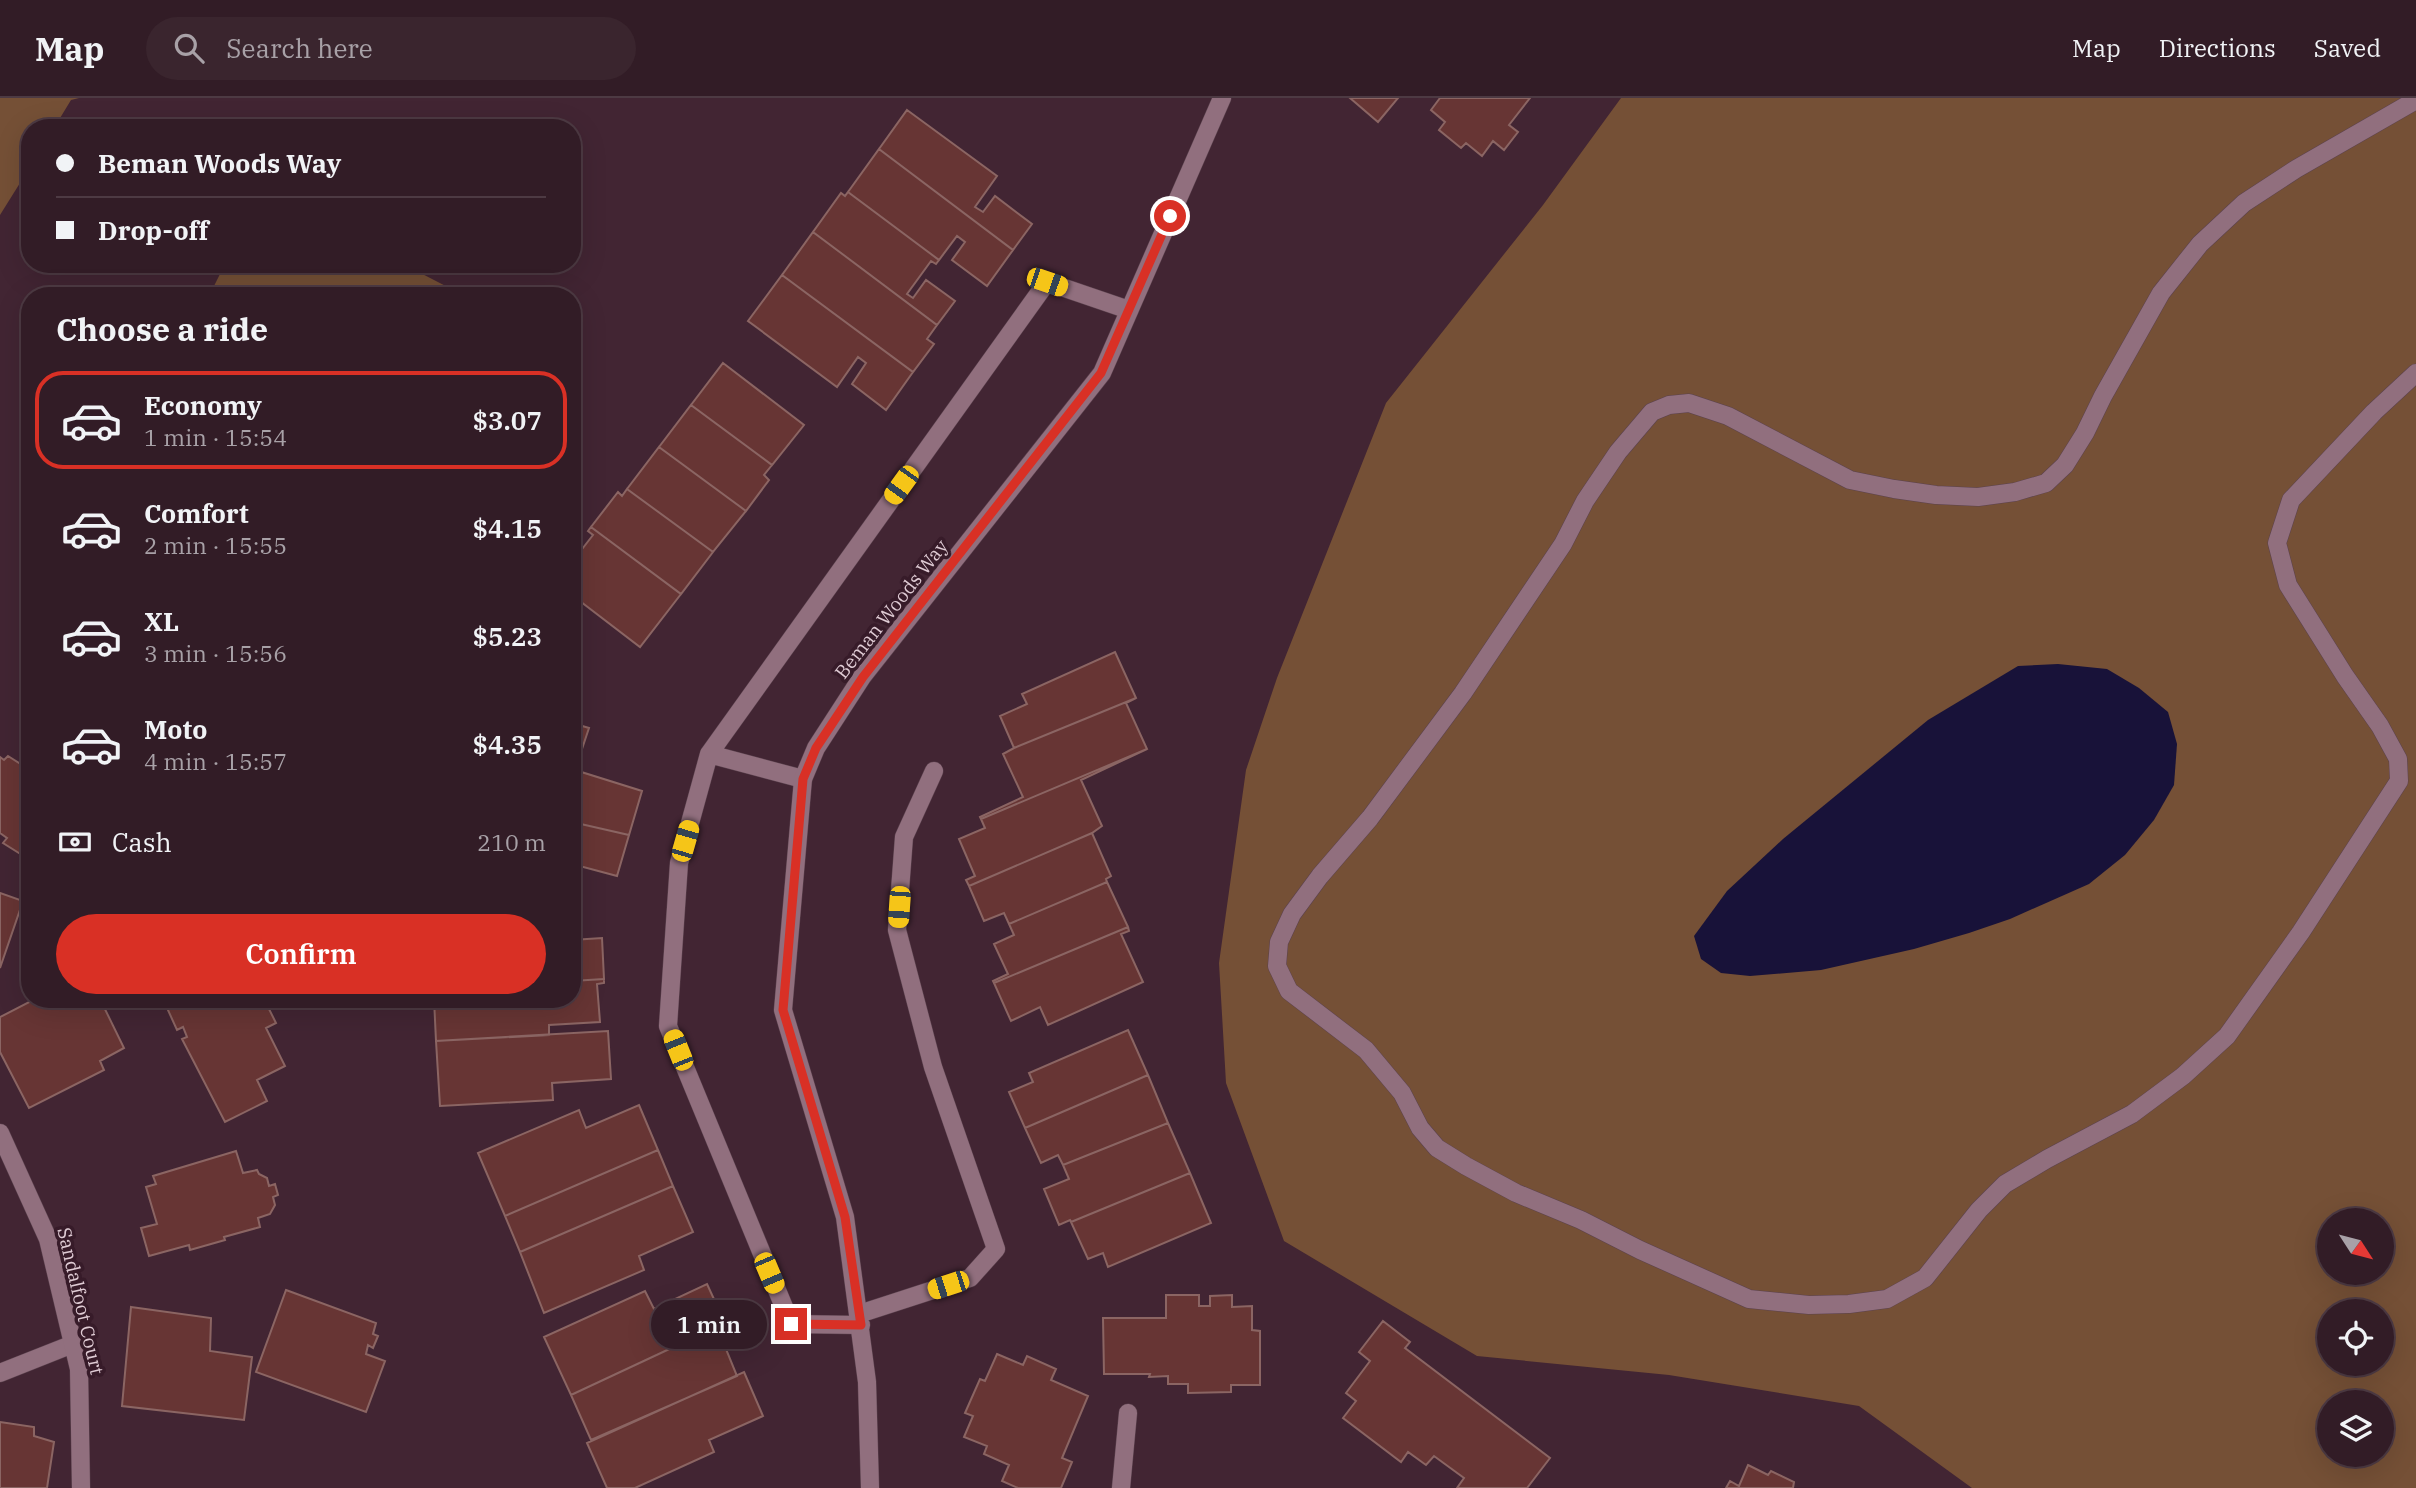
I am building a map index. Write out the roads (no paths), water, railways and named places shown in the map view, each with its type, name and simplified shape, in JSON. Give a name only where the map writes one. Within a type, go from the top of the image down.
[{"type":"street","name":"Beman Woods Way","points":[[870,1488],[867,1382],[845,1217],[783,1010],[803,779],[816,748],[863,677],[1101,373],[1222,98]]},
{"type":"street","points":[[2416,100],[2296,169],[2244,203],[2200,244],[2161,293],[2133,340],[2085,433],[2065,465],[2046,483],[2015,492],[1978,497],[1894,489],[1850,480],[1728,416],[1689,403],[1669,405],[1652,412],[1618,452],[1585,501],[1556,555],[1463,693],[1370,818],[1320,876],[1292,914],[1279,942],[1277,966],[1289,991],[1366,1051],[1402,1093],[1420,1128],[1437,1148],[1516,1194],[1581,1220],[1749,1299],[1808,1305],[1849,1304],[1887,1299],[1897,1294],[1926,1278],[1979,1210],[2005,1184],[2132,1114],[2183,1076],[2227,1036],[2301,932],[2399,780],[2398,759],[2380,726],[2288,585],[2277,543],[2291,500],[2374,412],[2416,373]]},
{"type":"street","points":[[934,771],[904,837],[897,930],[933,1067],[996,1248],[970,1278],[860,1320],[791,1324],[668,1026],[679,863],[709,754],[1047,282],[1129,310]]},
{"type":"street","points":[[709,754],[803,779]]},
{"type":"street","name":"Sandalfoot Court","points":[[0,1133],[48,1239],[79,1369],[81,1488]]},
{"type":"street","points":[[0,1373],[73,1344]]},
{"type":"street","points":[[1121,1488],[1128,1413]]}]
